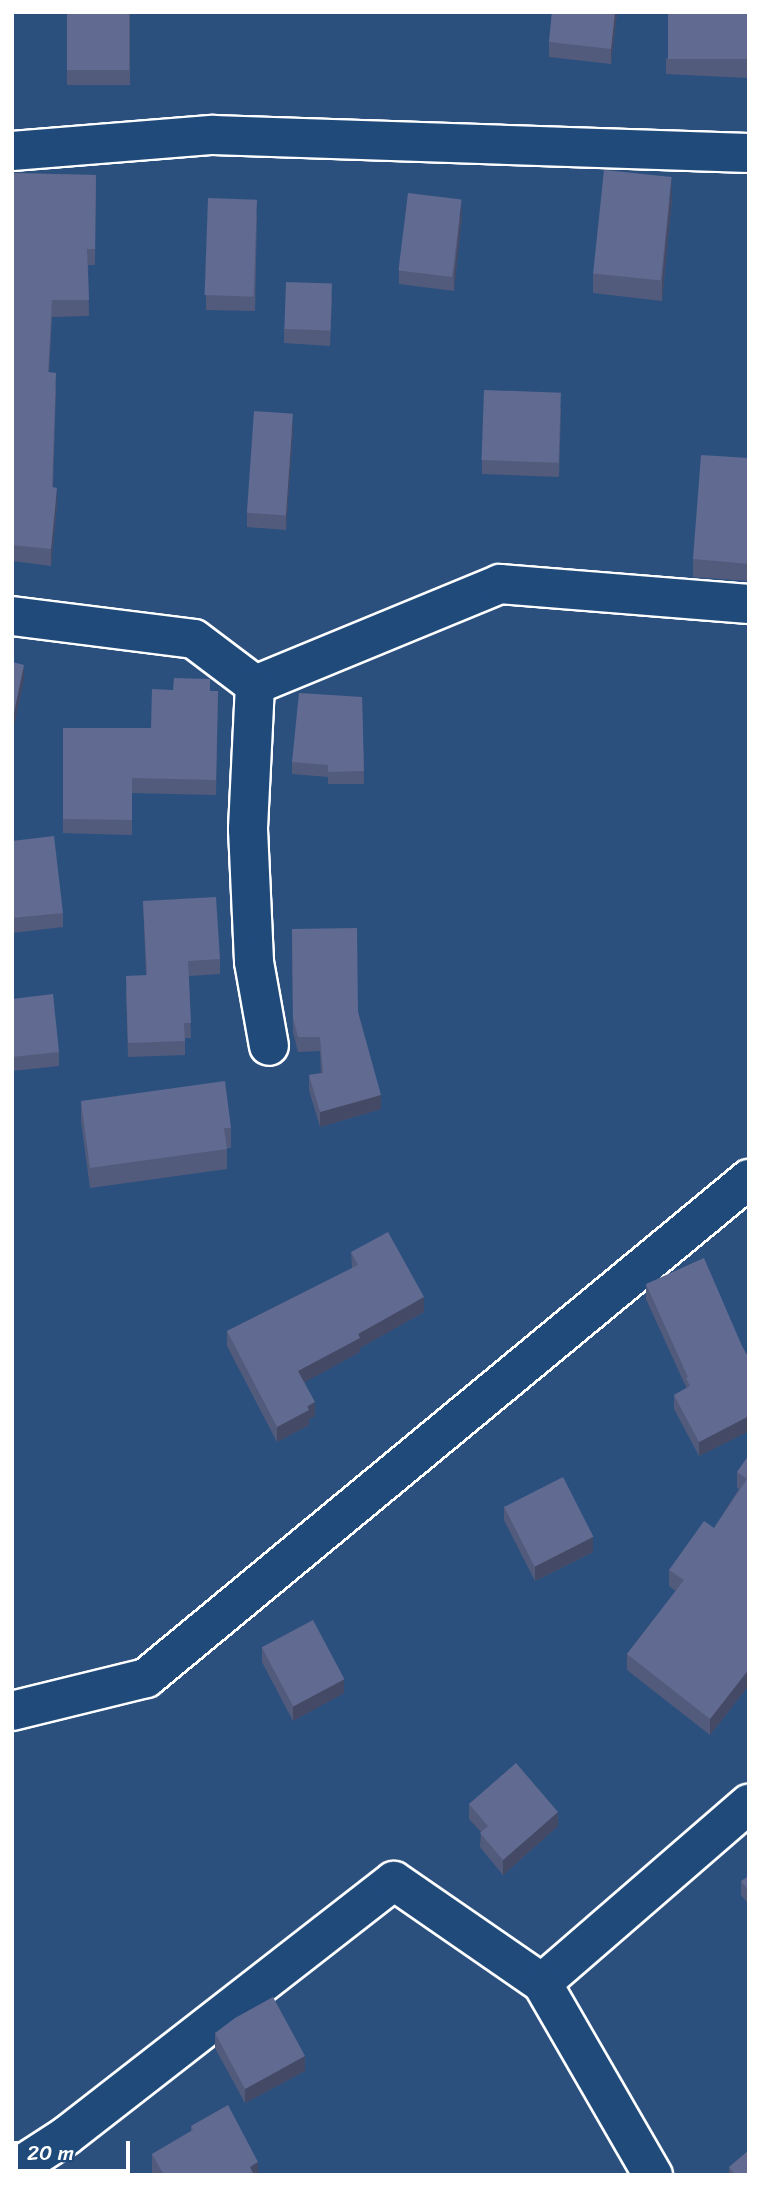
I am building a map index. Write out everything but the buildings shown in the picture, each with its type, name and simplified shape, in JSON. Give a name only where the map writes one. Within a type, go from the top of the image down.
[{"type":"street","points":[[12,151],[212,135],[749,153]]},
{"type":"street","points":[[255,685],[500,584],[749,604]]},
{"type":"street","points":[[12,615],[194,639],[255,685]]},
{"type":"street","points":[[255,685],[249,855],[254,962],[269,1046]]},
{"type":"street","points":[[12,1711],[146,1678],[749,1179]]},
{"type":"street","points":[[542,1983],[749,1804]]},
{"type":"street","points":[[12,2171],[66,2136],[394,1881],[542,1983],[653,2175]]}]
